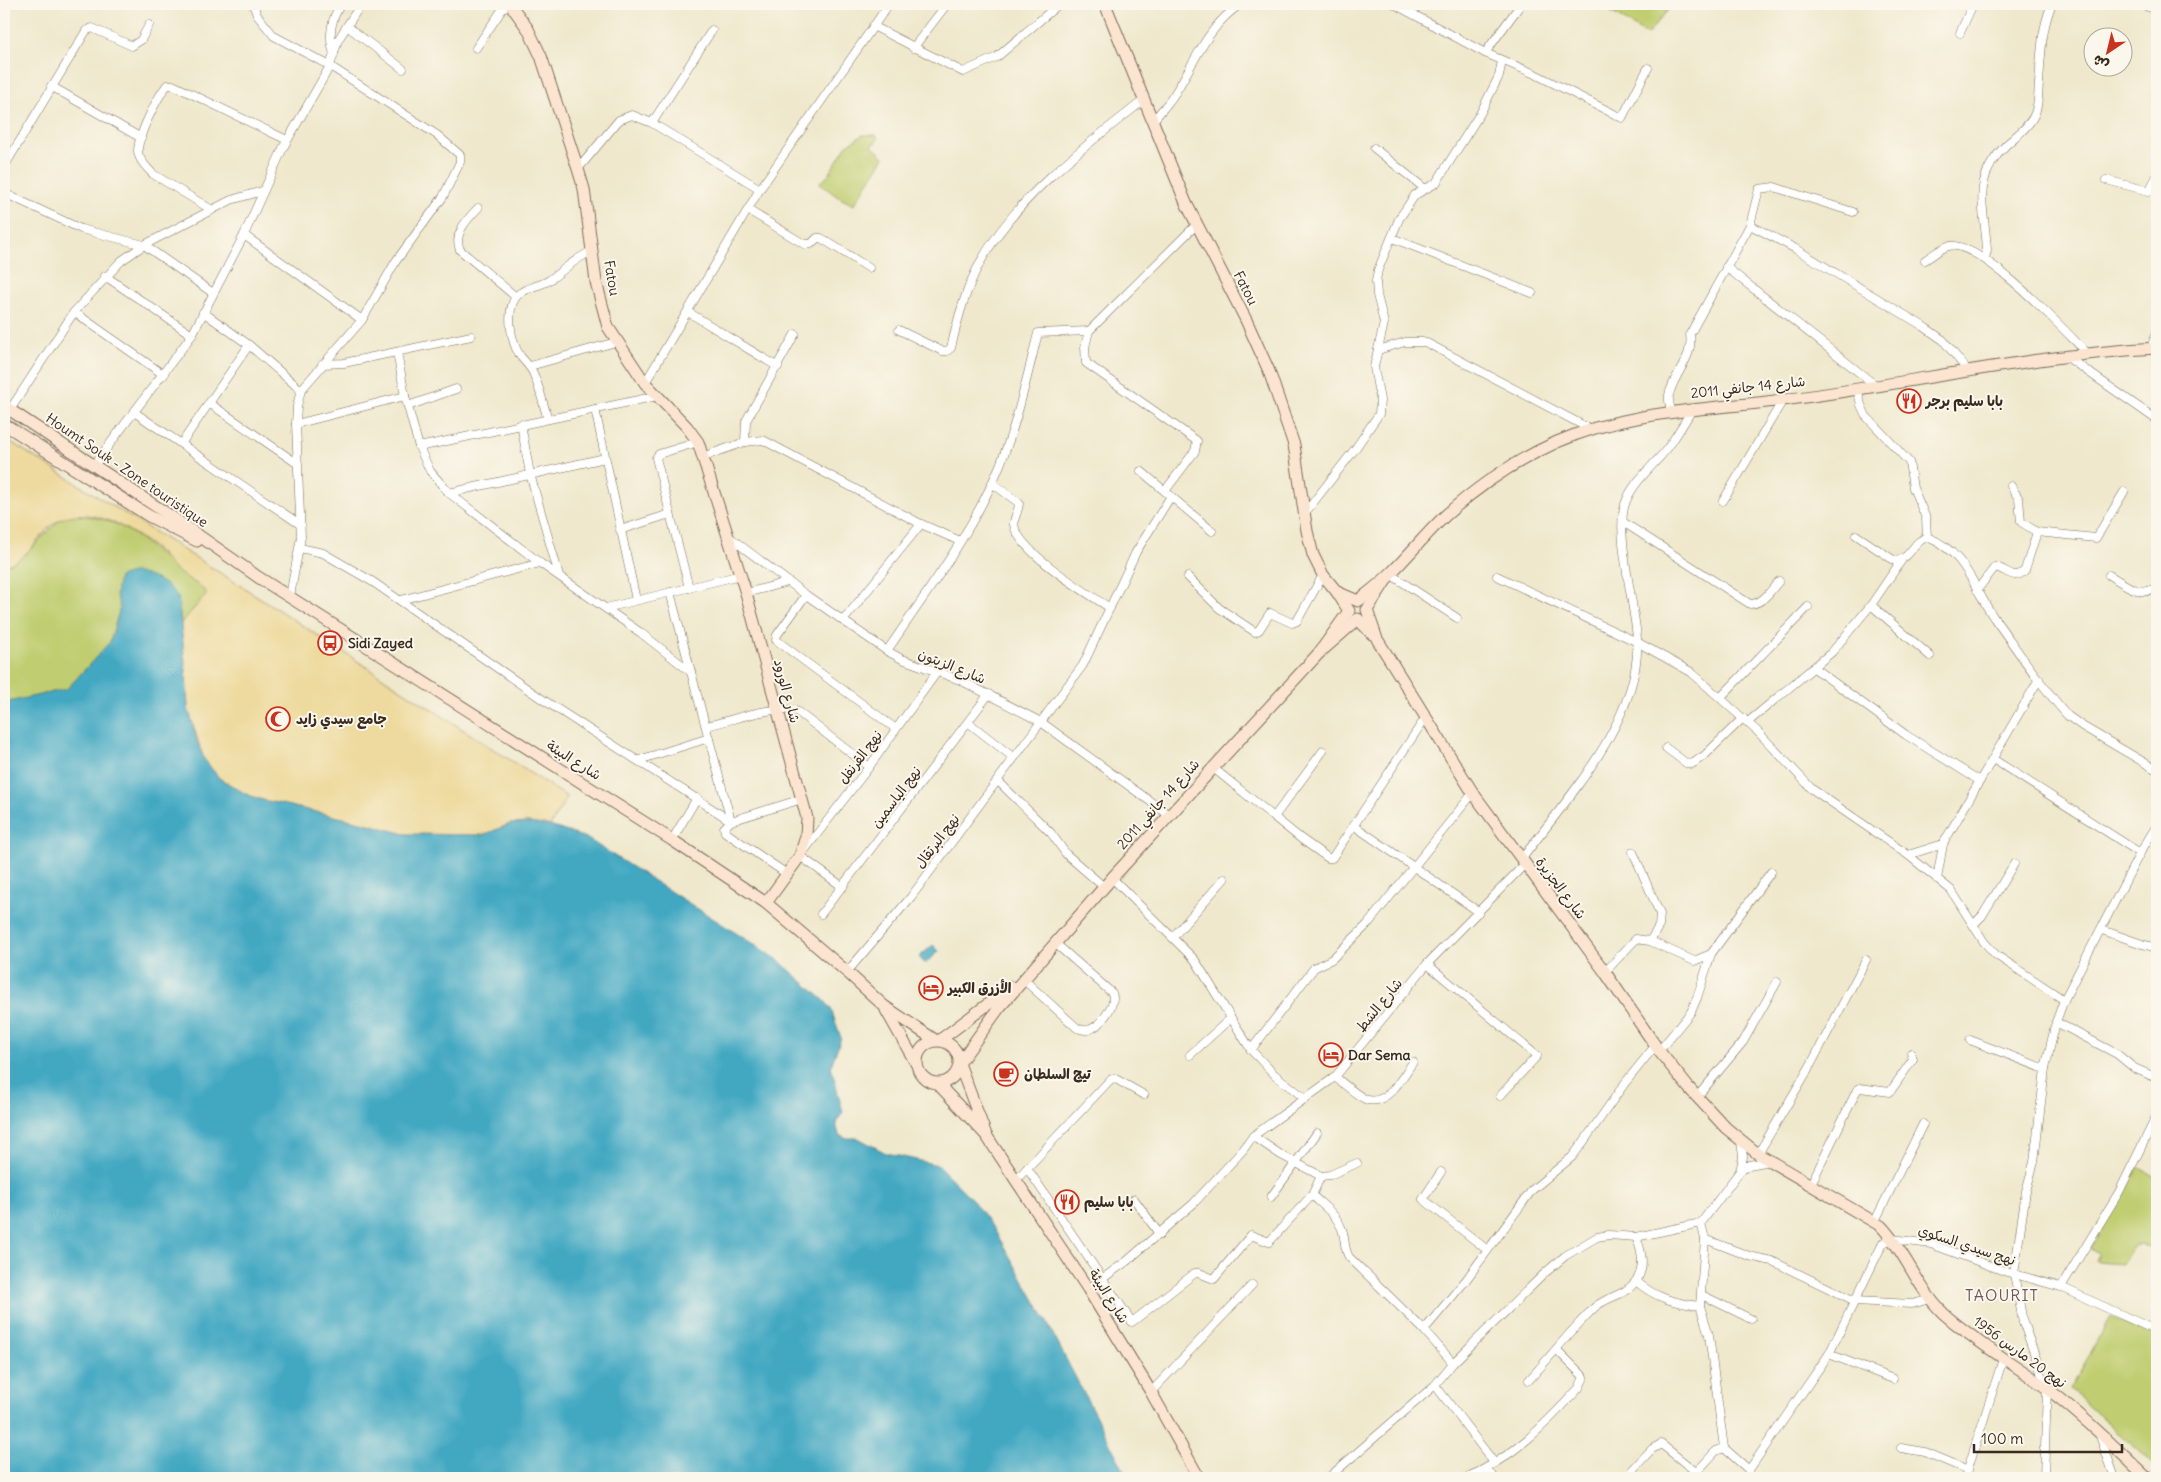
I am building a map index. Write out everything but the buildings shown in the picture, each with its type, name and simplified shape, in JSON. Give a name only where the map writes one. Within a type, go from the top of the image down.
[{"type":"main road","name":"Fatou","points":[[510,4],[528,29],[541,56],[578,169],[584,189],[602,308],[608,327],[645,384],[687,426],[698,442],[705,456],[728,536]]},
{"type":"main road","name":"Fatou","points":[[1105,4],[1196,225],[1246,320],[1269,371],[1294,445],[1310,544],[1323,575],[1349,611]]},
{"type":"main road","name":"شارع 14 جانفي 2011","points":[[1358,601],[1390,574],[1430,530],[1486,484],[1557,442],[1592,430],[1630,419],[1671,411],[1782,400],[2088,354],[2154,348]]},
{"type":"main road","name":"Houmt Souk - Zone touristique","points":[[6,412],[94,465],[232,559]]},
{"type":"main road","points":[[4,424],[149,516],[232,559]]},
{"type":"main road","name":"شارع الورود","points":[[728,536],[741,575],[776,710],[802,799],[807,827],[800,856]]},
{"type":"main road","name":"شارع البيئة","points":[[232,559],[672,840],[766,903],[884,1006],[938,1040]]},
{"type":"main road","name":"شارع 14 جانفي 2011","points":[[1367,610],[1390,574]]},
{"type":"main road","name":"Fatou","points":[[1337,592],[1358,601]]},
{"type":"main road","points":[[1358,601],[1363,602],[1367,610],[1364,617],[1358,619],[1353,618],[1349,611],[1350,605],[1358,601]]},
{"type":"main road","name":"شارع الجزيرة","points":[[1367,610],[1377,639]]},
{"type":"main road","name":"شارع 14 جانفي 2011","points":[[1319,653],[1349,611]]},
{"type":"main road","name":"شارع 14 جانفي 2011","points":[[960,1064],[982,1030],[1023,979],[1056,944],[1108,882],[1319,653],[1358,619]]},
{"type":"main road","name":"شارع الجزيرة","points":[[1358,619],[1377,639],[1473,793],[1522,862],[1605,972],[1657,1049],[1696,1097],[1741,1141]]},
{"type":"main road","points":[[766,903],[800,856]]},
{"type":"main road","name":"شارع 14 جانفي 2011","points":[[938,1040],[1023,979]]},
{"type":"main road","name":"شارع البيئة","points":[[884,1006],[917,1065]]},
{"type":"main road","points":[[938,1040],[952,1045],[956,1050],[960,1064],[958,1072],[950,1081],[938,1084],[924,1078],[917,1065],[917,1058],[923,1046],[938,1040]]},
{"type":"main road","name":"شارع البيئة","points":[[960,1064],[986,1135]]},
{"type":"main road","name":"شارع البيئة","points":[[938,1084],[986,1135],[1016,1180],[1088,1289],[1151,1392],[1199,1478]]},
{"type":"main road","name":"نهج 20 مارس 1956","points":[[1741,1141],[1758,1154],[1810,1186],[1875,1221],[1892,1239],[1931,1299],[1951,1320],[2047,1389],[2147,1478]]},
{"type":"street","points":[[253,4],[257,15],[274,36],[330,66],[437,135],[460,155],[460,162],[443,197],[396,261],[362,320],[301,390],[297,406],[296,424],[301,525],[300,548],[290,596]]},
{"type":"street","points":[[334,55],[330,36],[333,21],[341,4]]},
{"type":"street","points":[[94,465],[164,375],[192,335],[244,236],[262,191],[288,140],[330,66],[338,40],[361,4]]},
{"type":"street","points":[[476,48],[506,4]]},
{"type":"street","points":[[645,384],[760,189],[889,4]]},
{"type":"street","points":[[913,48],[948,4]]},
{"type":"street","points":[[873,26],[958,70],[968,71],[997,57],[1059,4]]},
{"type":"street","points":[[1153,121],[1174,95],[1203,43],[1232,10],[1241,4]]},
{"type":"street","points":[[1394,4],[1485,53],[1535,74],[1622,118],[1648,68]]},
{"type":"street","points":[[1485,53],[1521,4]]},
{"type":"street","points":[[1960,33],[1973,4]]},
{"type":"street","points":[[1985,258],[1988,251],[1982,188],[1985,172],[1994,158],[2027,124],[2036,111],[2043,39],[2047,16],[2052,4]]},
{"type":"street","points":[[2140,4],[2157,10]]},
{"type":"street","points":[[4,167],[51,86],[89,28],[99,30],[132,46],[140,40],[150,25]]},
{"type":"street","points":[[347,26],[403,69]]},
{"type":"street","points":[[652,123],[712,30]]},
{"type":"street","points":[[1305,513],[1355,450],[1379,414],[1380,400],[1374,367],[1384,323],[1377,295],[1376,281],[1378,270],[1408,204],[1424,188],[1436,183],[1480,112],[1499,76],[1502,61]]},
{"type":"street","points":[[212,210],[166,182],[145,166],[138,152],[140,138],[161,92],[167,85],[173,85],[288,140]]},
{"type":"street","points":[[51,86],[140,138]]},
{"type":"street","points":[[899,330],[942,351],[947,351],[951,348],[968,291],[981,262],[996,238],[1049,179],[1089,143],[1144,100]]},
{"type":"street","points":[[578,169],[624,116],[632,115],[652,123],[760,189]]},
{"type":"street","points":[[1374,148],[1424,188]]},
{"type":"street","points":[[2106,180],[2149,191],[2157,176]]},
{"type":"street","points":[[1671,411],[1668,396],[1686,361],[1691,341],[1690,334],[1750,224],[1759,189],[1774,187],[1853,212]]},
{"type":"street","points":[[6,412],[74,312],[105,276],[121,261],[144,245],[240,196],[262,191]]},
{"type":"street","points":[[4,193],[81,229],[144,245],[213,294]]},
{"type":"street","points":[[478,208],[464,223],[459,234],[457,242],[460,250],[516,297]]},
{"type":"street","points":[[748,210],[804,244],[811,244],[817,238],[821,238],[869,268]]},
{"type":"street","points":[[1750,224],[1794,248],[1923,326],[1943,340],[1968,371]]},
{"type":"street","points":[[887,651],[960,541],[992,483],[1006,448],[1038,333],[1089,331],[1196,225]]},
{"type":"street","points":[[244,236],[362,320]]},
{"type":"street","points":[[1392,238],[1532,293]]},
{"type":"street","points":[[1925,260],[1948,246],[1960,247],[1985,258],[2034,299],[2088,354]]},
{"type":"street","points":[[548,419],[530,366],[520,356],[510,323],[510,310],[520,293],[549,280],[578,257],[592,251]]},
{"type":"street","points":[[1726,266],[1875,385]]},
{"type":"street","points":[[105,276],[192,335]]},
{"type":"street","points":[[74,312],[164,375]]},
{"type":"street","points":[[203,312],[249,345],[301,390]]},
{"type":"street","points":[[688,312],[778,367]]},
{"type":"street","name":"نهج البرتقال","points":[[847,972],[911,897],[1083,665],[1136,552],[1194,450],[1197,441],[1086,363],[1085,347],[1089,331]]},
{"type":"street","points":[[2154,348],[2157,332]]},
{"type":"street","points":[[745,442],[746,421],[795,334]]},
{"type":"street","points":[[322,364],[397,352],[471,336]]},
{"type":"street","points":[[530,366],[616,342]]},
{"type":"street","points":[[1378,350],[1405,342],[1425,342],[1592,430]]},
{"type":"street","points":[[182,444],[249,345]]},
{"type":"street","points":[[397,352],[405,396],[419,447],[430,471],[449,493],[540,563],[606,608],[691,672]]},
{"type":"street","points":[[2067,357],[2157,420]]},
{"type":"street","points":[[1857,388],[1861,405],[1869,421],[1909,462],[1913,488],[1926,518],[1927,537]]},
{"type":"street","points":[[408,406],[456,389]]},
{"type":"street","points":[[296,424],[405,396]]},
{"type":"street","points":[[419,447],[657,396]]},
{"type":"street","points":[[1723,501],[1782,400]]},
{"type":"street","points":[[208,403],[298,464]]},
{"type":"street","points":[[595,408],[604,458],[636,600]]},
{"type":"street","name":"شارع الشط","points":[[1088,1289],[1160,1235],[1193,1204],[1243,1150],[1253,1136],[1335,1077],[1427,964],[1479,912],[1522,862],[1606,745],[1616,726],[1630,689],[1637,642],[1626,563],[1625,505],[1628,497],[1677,436],[1692,408]]},
{"type":"street","points":[[134,412],[240,486],[301,525]]},
{"type":"street","points":[[521,424],[530,474],[559,575]]},
{"type":"street","points":[[705,456],[745,442],[763,440],[776,445],[921,524],[960,541]]},
{"type":"street","points":[[689,588],[656,456],[698,442]]},
{"type":"street","points":[[449,493],[604,458]]},
{"type":"street","points":[[1142,471],[1212,531]]},
{"type":"street","points":[[992,483],[1019,503],[1014,523],[1016,530],[1031,549],[1056,573],[1110,608]]},
{"type":"street","points":[[2011,486],[2019,499],[2022,522],[2037,532],[2096,538],[2124,492]]},
{"type":"street","points":[[620,530],[670,514]]},
{"type":"street","points":[[1624,522],[1750,604],[1755,604],[1762,600],[1779,581]]},
{"type":"street","points":[[843,621],[921,524]]},
{"type":"street","points":[[1976,590],[1995,567],[2015,576],[2021,574],[2025,570],[2037,532]]},
{"type":"street","points":[[1856,535],[1888,559],[1894,562],[1901,561]]},
{"type":"street","name":"شارع الزيتون","points":[[728,536],[788,582],[887,651],[902,659],[989,694],[1041,722],[1169,816]]},
{"type":"street","points":[[1666,748],[1686,764],[1692,764],[1814,668],[1844,638],[1871,605],[1901,561],[1922,538],[1927,537],[1956,556],[1971,574],[1976,590],[2060,708],[2075,721],[2157,770]]},
{"type":"street","points":[[300,548],[323,553],[402,600],[542,699],[731,821]]},
{"type":"street","points":[[402,600],[540,563]]},
{"type":"street","points":[[1390,574],[1457,618]]},
{"type":"street","points":[[606,608],[741,575]]},
{"type":"street","points":[[1188,577],[1219,608],[1255,632],[1259,630],[1270,613],[1292,623],[1297,621],[1323,575]]},
{"type":"street","points":[[2109,575],[2141,592],[2148,592],[2157,586]]},
{"type":"street","points":[[1497,576],[1637,642],[1691,672],[1746,720],[1812,789],[1908,855],[1951,890],[1989,949],[2064,1000]]},
{"type":"street","points":[[746,593],[788,582]]},
{"type":"street","points":[[670,592],[731,821]]},
{"type":"street","points":[[806,595],[777,635],[776,640],[896,729]]},
{"type":"street","points":[[1871,605],[1930,656]]},
{"type":"street","points":[[1721,697],[1808,607]]},
{"type":"street","points":[[1814,668],[1906,735],[1980,781]]},
{"type":"street","name":"نهج القرنفل","points":[[800,856],[869,767],[937,672]]},
{"type":"street","points":[[1937,879],[1943,844],[2039,679]]},
{"type":"street","name":"نهج الياسمين","points":[[821,914],[969,723],[989,694]]},
{"type":"street","points":[[706,726],[790,708],[798,712],[869,767]]},
{"type":"street","points":[[1212,767],[1328,858],[1334,856],[1426,717]]},
{"type":"street","points":[[969,723],[1014,758]]},
{"type":"street","points":[[639,760],[709,738]]},
{"type":"street","points":[[1274,817],[1323,751]]},
{"type":"street","points":[[1993,759],[2140,853]]},
{"type":"street","points":[[998,781],[1051,832],[1066,854],[1108,882],[1173,937],[1200,966],[1250,1050],[1274,1075],[1306,1099]]},
{"type":"street","points":[[1250,1050],[1314,968],[1332,959],[1367,925],[1473,793]]},
{"type":"street","points":[[672,840],[696,798]]},
{"type":"street","points":[[787,874],[725,832],[724,828],[731,821],[802,799]]},
{"type":"street","points":[[1353,825],[1479,912]]},
{"type":"street","points":[[2044,1478],[2047,1389],[2023,1322],[2014,1274],[2026,1191],[2035,1154],[2045,1070],[2056,1022],[2064,1000],[2102,930],[2140,853],[2157,825]]},
{"type":"street","points":[[1908,855],[1943,844]]},
{"type":"street","points":[[1633,852],[1660,914],[1659,926],[1650,941]]},
{"type":"street","points":[[800,856],[843,887]]},
{"type":"street","points":[[1974,924],[1982,916],[2014,864]]},
{"type":"street","points":[[1424,1330],[1466,1280],[1486,1249],[1532,1190],[1572,1157],[1624,1083],[1690,1012],[1698,998],[1711,954],[1770,872]]},
{"type":"street","points":[[1173,937],[1224,879]]},
{"type":"street","points":[[2102,930],[2157,948]]},
{"type":"street","points":[[1605,972],[1636,939],[1650,941],[1694,961],[1711,954]]},
{"type":"street","points":[[1023,979],[1077,1028],[1086,1031],[1095,1028],[1113,1005],[1115,998],[1112,993],[1056,944]]},
{"type":"street","points":[[1758,1154],[1809,1068],[1866,960]]},
{"type":"street","points":[[1427,964],[1537,1056],[1500,1096]]},
{"type":"street","points":[[1696,1097],[1751,1031],[1777,982]]},
{"type":"street","points":[[1190,1055],[1231,1018]]},
{"type":"street","points":[[2056,1022],[2117,1054],[2134,1068],[2157,1078]]},
{"type":"street","points":[[1970,1040],[2045,1070]]},
{"type":"street","points":[[1810,1186],[1856,1090],[1860,1088],[1890,1092],[1913,1059],[1911,1053]]},
{"type":"street","points":[[1335,1077],[1364,1099],[1372,1100],[1394,1089],[1413,1062]]},
{"type":"street","points":[[1016,1180],[1110,1080],[1114,1078],[1120,1079],[1144,1095]]},
{"type":"street","points":[[2061,1287],[2119,1192],[2157,1116]]},
{"type":"street","points":[[1875,1221],[1923,1124]]},
{"type":"street","points":[[1271,1197],[1317,1133]]},
{"type":"street","points":[[1253,1136],[1321,1176],[1330,1175],[1357,1163]]},
{"type":"street","points":[[1740,1171],[1743,1157],[1741,1141]]},
{"type":"street","points":[[1330,1477],[1435,1385],[1453,1363],[1565,1256],[1597,1238],[1609,1235],[1636,1237],[1701,1223],[1740,1171],[1749,1165],[1770,1161]]},
{"type":"street","points":[[1027,1168],[1129,1320],[1135,1321],[1195,1273],[1199,1272],[1212,1279],[1217,1277],[1252,1235],[1268,1242],[1312,1196],[1321,1176]]},
{"type":"street","points":[[1440,1172],[1423,1199],[1486,1249]]},
{"type":"street","points":[[1312,1196],[1334,1216],[1341,1226],[1344,1249],[1355,1266],[1424,1330],[1453,1363]]},
{"type":"street","points":[[1134,1199],[1160,1235]]},
{"type":"street","points":[[1701,1223],[1705,1239],[1700,1306],[1709,1335],[1724,1448],[1748,1474],[1829,1354],[1880,1248],[1883,1243],[1892,1239]]},
{"type":"street","points":[[1529,1380],[1595,1306],[1621,1295],[1636,1281],[1641,1270],[1642,1260],[1636,1237]]},
{"type":"street","points":[[1705,1239],[1749,1256],[1772,1261],[1855,1300],[1912,1304],[1931,1299]]},
{"type":"street","name":"نهج سيدي السكوي","points":[[1892,1239],[1931,1244],[2014,1274],[2061,1287],[2157,1331]]},
{"type":"street","points":[[1636,1281],[1647,1291],[1664,1299],[1700,1306]]},
{"type":"street","points":[[1151,1392],[1252,1285]]},
{"type":"street","points":[[1702,1295],[1751,1319]]},
{"type":"street","points":[[1465,1478],[1487,1470],[1495,1464],[1542,1426],[1582,1385],[1584,1377],[1557,1350]]},
{"type":"street","points":[[1829,1354],[1893,1379]]},
{"type":"street","points":[[1966,1478],[2003,1359]]},
{"type":"street","points":[[1435,1385],[1495,1464]]},
{"type":"street","points":[[2098,1433],[2115,1478]]},
{"type":"street","points":[[1633,1469],[1652,1449],[1661,1444],[1694,1475],[1716,1451],[1724,1448]]},
{"type":"street","points":[[1902,1448],[1921,1451],[1968,1470]]},
{"type":"street","points":[[1487,1470],[1494,1478]]},
{"type":"green space","points":[[1599,4],[1673,4],[1647,35]]},
{"type":"green space","points":[[862,135],[876,135],[878,139],[872,146],[884,157],[854,205],[838,197],[819,183],[827,177],[846,146]]},
{"type":"green space","points":[[66,515],[99,518],[124,528],[195,581],[207,594],[181,623],[178,598],[116,594],[120,608],[110,642],[67,689],[4,703],[4,565],[20,558]]},
{"type":"green space","points":[[2138,1167],[2157,1178],[2157,1247],[2140,1244],[2131,1249],[2122,1264],[2096,1262],[2099,1254],[2090,1249]]},
{"type":"green space","points":[[2111,1317],[2157,1338],[2157,1467],[2070,1389]]},
{"type":"sand","points":[[4,438],[257,596],[567,797],[550,826],[528,823],[510,824],[483,835],[405,834],[259,799],[246,794],[219,778],[204,759],[188,708],[181,623],[207,594],[173,568],[158,551],[135,534],[107,520],[93,516],[78,515],[65,518],[52,525],[31,549],[19,559],[4,565]]},
{"type":"water","points":[[135,572],[165,584],[178,598],[188,708],[204,759],[219,778],[246,794],[259,799],[405,834],[483,835],[510,824],[528,823],[550,826],[586,838],[777,959],[825,1001],[831,1009],[841,1038],[831,1066],[843,1112],[836,1123],[839,1135],[845,1138],[858,1138],[886,1153],[938,1165],[970,1197],[994,1229],[1040,1309],[1128,1478],[4,1478],[4,703],[67,689],[110,642],[120,608],[116,594],[119,577]]},
{"type":"water","points":[[933,945],[939,951],[925,964],[919,957]]},
{"type":"place","name":"بابا سليم برجر","points":[[1909,401]]},
{"type":"place","name":"Sidi Zayed","points":[[330,643]]},
{"type":"place","name":"جامع سيدي زايد","points":[[278,719]]},
{"type":"place","name":"الأزرق الكبير","points":[[931,988]]},
{"type":"place","name":"Dar Sema","points":[[1331,1055]]},
{"type":"place","name":"تيج السلطان","points":[[1006,1074]]},
{"type":"place","name":"بابا سليم","points":[[1067,1202]]},
{"type":"district","name":"TAOURIT","points":[[2002,1295]]}]
